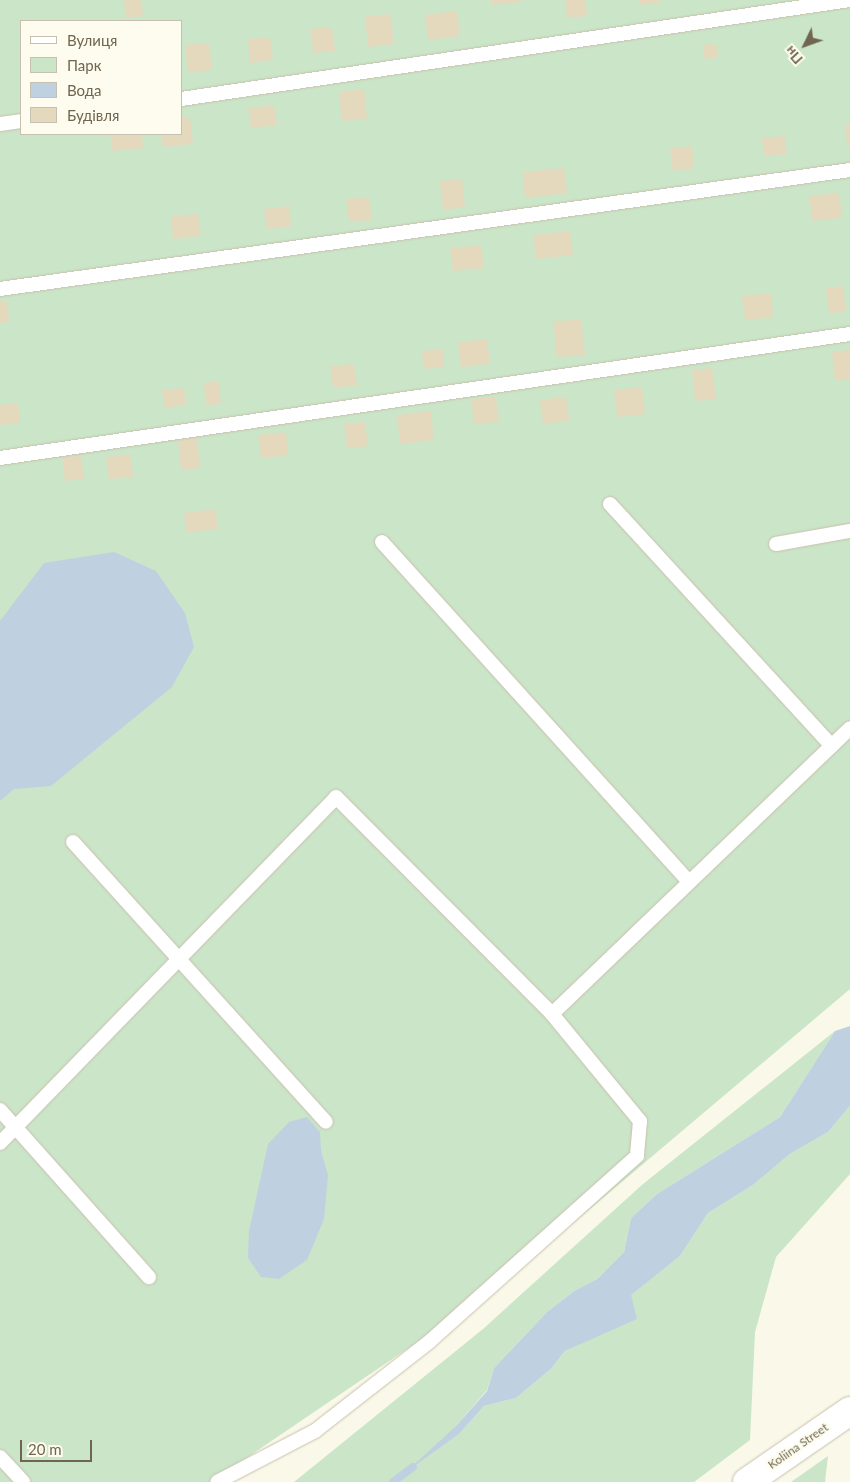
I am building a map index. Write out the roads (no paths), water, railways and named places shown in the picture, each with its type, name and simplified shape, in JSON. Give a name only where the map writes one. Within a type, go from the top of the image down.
[{"type":"street","name":"Koliina Street","points":[[747,1482],[850,1410]]},
{"type":"lane","points":[[182,99],[850,0]]},
{"type":"lane","points":[[0,124],[20,121]]},
{"type":"lane","points":[[0,289],[850,170]]},
{"type":"lane","points":[[0,458],[850,334]]},
{"type":"lane","points":[[610,504],[832,746]]},
{"type":"lane","points":[[776,544],[850,531]]},
{"type":"lane","points":[[382,542],[689,882]]},
{"type":"lane","points":[[552,1014],[850,728]]},
{"type":"lane","points":[[0,1143],[336,797],[552,1014],[640,1121],[637,1156],[399,1366],[315,1431],[217,1482]]},
{"type":"lane","points":[[74,842],[326,1122]]},
{"type":"lane","points":[[0,1110],[149,1277]]},
{"type":"lane","points":[[0,1457],[23,1482]]},
{"type":"water","points":[[114,552],[156,571],[185,613],[194,647],[172,687],[51,786],[14,789],[0,801],[0,621],[44,563]]},
{"type":"water","points":[[850,1026],[850,1106],[828,1132],[790,1154],[753,1185],[708,1213],[680,1256],[631,1295],[637,1319],[565,1351],[551,1369],[516,1398],[484,1406],[460,1433],[406,1472],[455,1427],[487,1391],[494,1368],[547,1312],[574,1291],[597,1279],[624,1252],[631,1218],[657,1194],[780,1117],[835,1031]]},
{"type":"water","points":[[307,1117],[320,1132],[321,1151],[328,1175],[324,1219],[307,1260],[279,1279],[261,1277],[248,1258],[249,1231],[268,1144],[289,1122]]},
{"type":"waterway","points":[[393,1482],[413,1467]]}]
